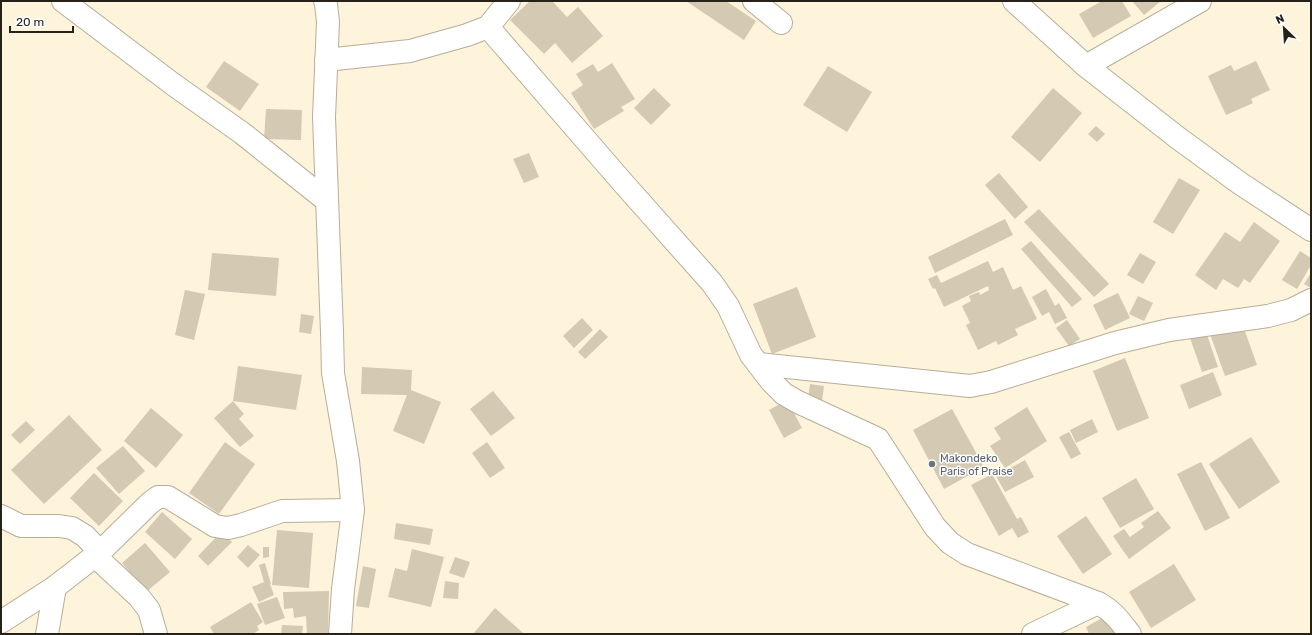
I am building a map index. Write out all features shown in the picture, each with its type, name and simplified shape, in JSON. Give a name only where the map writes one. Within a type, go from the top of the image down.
[{"type":"street","points":[[63,1],[174,85],[242,133],[326,200]]},
{"type":"street","points":[[326,60],[410,51],[467,35],[488,26],[509,1]]},
{"type":"street","points":[[754,1],[782,23]]},
{"type":"street","points":[[1014,1],[1086,66],[1178,138],[1229,175],[1311,230]]},
{"type":"street","points":[[1086,66],[1200,1]]},
{"type":"street","points":[[326,2],[328,22],[324,117],[332,332],[332,373],[348,461],[353,510],[343,590],[340,634]]},
{"type":"street","points":[[488,26],[624,184],[712,283],[728,306],[751,355],[771,381],[784,394],[878,439],[935,527],[950,543],[967,554],[1098,603],[1109,609],[1130,634]]},
{"type":"street","points":[[758,364],[970,386],[991,382],[1115,343],[1161,332],[1268,316],[1291,310],[1311,300]]},
{"type":"street","points":[[1,622],[56,586],[98,554],[158,497],[168,497],[215,526],[228,528],[242,525],[282,511],[353,510]]},
{"type":"street","points":[[1,516],[21,526],[72,528],[85,536],[98,554],[149,610],[156,634]]},
{"type":"street","points":[[47,634],[56,586]]},
{"type":"street","points":[[1033,634],[1098,603]]},
{"type":"building","points":[[530,1],[552,1],[567,17],[578,7],[603,36],[572,63],[555,43],[544,54],[510,20]]},
{"type":"building","points":[[686,1],[726,1],[756,21],[744,40]]},
{"type":"building","points":[[1102,1],[1122,1],[1131,16],[1093,38],[1079,14]]},
{"type":"building","points":[[1132,1],[1161,1],[1144,15]]},
{"type":"building","points":[[224,61],[259,84],[240,111],[206,87]]},
{"type":"building","points":[[1256,61],[1270,90],[1251,99],[1253,103],[1226,115],[1208,76],[1231,65],[1234,71]]},
{"type":"building","points":[[612,63],[635,99],[621,107],[624,111],[594,129],[571,93],[583,85],[576,74],[593,64],[598,72]]},
{"type":"building","points":[[828,66],[872,92],[847,132],[803,105]]},
{"type":"building","points":[[654,88],[671,105],[651,125],[634,108]]},
{"type":"building","points":[[1053,88],[1082,113],[1040,162],[1011,137]]},
{"type":"building","points":[[266,109],[302,110],[301,140],[264,139]]},
{"type":"building","points":[[1096,126],[1105,134],[1097,142],[1088,134]]},
{"type":"building","points":[[529,153],[539,177],[524,183],[513,159]]},
{"type":"building","points":[[999,173],[1028,207],[1015,219],[985,185]]},
{"type":"building","points":[[1179,178],[1200,190],[1173,234],[1153,222]]},
{"type":"building","points":[[1039,209],[1109,284],[1094,297],[1024,222]]},
{"type":"building","points":[[1005,219],[1013,235],[935,273],[928,257]]},
{"type":"building","points":[[1254,222],[1280,241],[1250,283],[1244,279],[1238,288],[1223,279],[1216,290],[1195,275],[1225,232],[1240,242]]},
{"type":"building","points":[[1031,241],[1082,299],[1072,307],[1021,249]]},
{"type":"building","points":[[1300,251],[1311,258],[1311,265],[1297,289],[1282,280]]},
{"type":"building","points":[[212,253],[279,258],[276,296],[208,290]]},
{"type":"building","points":[[1140,253],[1156,262],[1143,284],[1127,275]]},
{"type":"building","points":[[988,261],[993,272],[1003,267],[1013,290],[1021,286],[1037,319],[1015,329],[1018,335],[998,345],[996,341],[978,350],[966,325],[970,323],[962,306],[971,301],[969,296],[979,292],[980,295],[989,290],[988,286],[944,307],[935,288],[933,289],[928,279],[937,275],[941,283]]},
{"type":"building","points":[[1311,273],[1311,288],[1304,284]]},
{"type":"building","points":[[797,287],[816,337],[772,354],[753,304]]},
{"type":"building","points":[[1046,289],[1055,306],[1059,303],[1067,318],[1055,324],[1049,312],[1042,316],[1032,297]]},
{"type":"building","points":[[185,290],[205,294],[194,340],[175,335]]},
{"type":"building","points":[[1118,293],[1130,318],[1105,330],[1093,305]]},
{"type":"building","points":[[1138,296],[1153,303],[1144,321],[1129,314]]},
{"type":"building","points":[[301,314],[314,316],[311,334],[299,332]]},
{"type":"building","points":[[582,318],[593,330],[574,348],[563,336]]},
{"type":"building","points":[[1067,320],[1080,339],[1069,346],[1056,328]]},
{"type":"building","points":[[1242,323],[1257,365],[1225,376],[1210,334]]},
{"type":"building","points":[[600,329],[608,337],[585,359],[578,352]]},
{"type":"building","points":[[1206,332],[1218,367],[1202,372],[1190,338]]},
{"type":"building","points":[[1125,358],[1149,418],[1117,431],[1093,371]]},
{"type":"building","points":[[238,366],[302,375],[296,410],[233,401]]},
{"type":"building","points":[[362,367],[412,370],[411,390],[441,402],[424,444],[393,431],[407,395],[361,394]]},
{"type":"building","points":[[1213,372],[1222,395],[1189,409],[1180,385]]},
{"type":"building","points":[[810,384],[824,386],[822,401],[808,399]]},
{"type":"building","points":[[493,391],[515,418],[491,436],[470,409]]},
{"type":"building","points":[[787,400],[802,428],[784,438],[769,410]]},
{"type":"building","points":[[233,401],[244,414],[239,419],[254,436],[240,447],[214,418]]},
{"type":"building","points":[[1027,407],[1047,441],[1005,468],[990,446],[1001,439],[994,428]]},
{"type":"building","points":[[151,408],[183,435],[156,468],[124,441]]},
{"type":"building","points":[[952,409],[984,467],[944,489],[913,430]]},
{"type":"building","points":[[69,415],[102,450],[44,504],[11,470]]},
{"type":"building","points":[[1092,419],[1098,432],[1076,443],[1070,430]]},
{"type":"building","points":[[26,421],[35,430],[20,444],[11,435]]},
{"type":"building","points":[[1069,432],[1081,454],[1071,459],[1059,437]]},
{"type":"building","points":[[1251,437],[1280,482],[1239,509],[1209,464]]},
{"type":"building","points":[[225,442],[255,464],[219,514],[189,493]]},
{"type":"building","points":[[487,442],[505,468],[490,478],[472,453]]},
{"type":"building","points":[[123,446],[145,471],[119,494],[96,468]]},
{"type":"building","points":[[1025,460],[1034,477],[1005,492],[996,476]]},
{"type":"building","points":[[1201,462],[1230,518],[1205,531],[1177,474]]},
{"type":"building","points":[[94,473],[123,501],[99,526],[70,498]]},
{"type":"building","points":[[992,474],[1017,519],[1021,517],[1029,532],[1018,538],[1012,528],[999,536],[971,485]]},
{"type":"building","points":[[1136,478],[1154,509],[1120,528],[1102,498]]},
{"type":"building","points":[[1158,511],[1171,528],[1129,559],[1113,536],[1124,529],[1130,537],[1144,527],[1141,523]]},
{"type":"building","points":[[162,512],[192,539],[175,559],[145,532]]},
{"type":"building","points":[[1086,516],[1112,554],[1083,574],[1057,536]]},
{"type":"building","points":[[396,523],[433,529],[430,545],[394,539]]},
{"type":"building","points":[[277,530],[313,533],[309,588],[272,585]]},
{"type":"building","points":[[221,532],[232,542],[208,566],[198,556]]},
{"type":"building","points":[[145,543],[170,572],[146,592],[122,563]]},
{"type":"building","points":[[248,545],[260,555],[248,568],[237,557]]},
{"type":"building","points":[[263,547],[269,547],[269,557],[263,558]]},
{"type":"building","points":[[412,549],[444,557],[431,607],[388,597],[395,568],[407,571]]},
{"type":"building","points":[[455,557],[470,562],[464,578],[449,573]]},
{"type":"building","points":[[265,563],[274,595],[259,602],[252,587],[264,582],[259,565]]},
{"type":"building","points":[[1174,564],[1196,600],[1151,628],[1129,592]]},
{"type":"building","points":[[363,566],[376,569],[369,608],[356,606]]},
{"type":"building","points":[[445,581],[459,583],[458,599],[443,598]]},
{"type":"building","points":[[329,591],[328,634],[307,634],[306,616],[294,618],[293,608],[284,609],[283,592]]},
{"type":"building","points":[[277,597],[285,618],[265,625],[257,604]]},
{"type":"building","points":[[251,602],[263,622],[257,626],[259,630],[253,634],[214,634],[210,627]]},
{"type":"building","points":[[495,608],[523,633],[473,634]]},
{"type":"building","points":[[1113,612],[1125,634],[1089,634],[1086,627]]},
{"type":"building","points":[[282,625],[303,626],[302,634],[281,634]]},
{"type":"place","name":"Makondeko Paris of Praise","points":[[932,464]]}]
